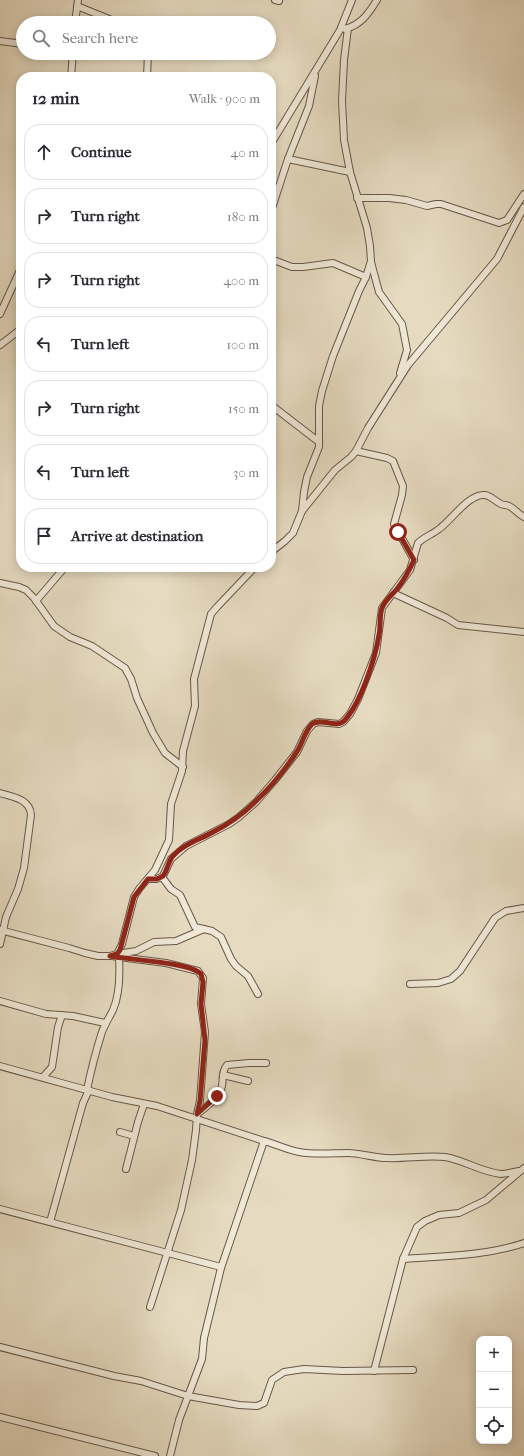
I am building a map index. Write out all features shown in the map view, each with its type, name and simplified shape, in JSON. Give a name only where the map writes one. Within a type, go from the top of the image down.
[{"type":"street","points":[[276,136],[340,30],[352,0]]},
{"type":"street","points":[[340,30],[348,28],[363,20],[370,13],[378,0]]},
{"type":"street","points":[[76,16],[77,3],[104,16]]},
{"type":"street","points":[[348,28],[344,60],[342,101],[344,140],[350,172],[367,228],[371,261],[379,292],[402,324],[407,350],[397,381]]},
{"type":"street","points":[[0,41],[16,43]]},
{"type":"street","points":[[71,72],[72,60]]},
{"type":"street","points":[[147,72],[148,60]]},
{"type":"street","points":[[276,196],[288,159],[309,106],[316,70]]},
{"type":"street","points":[[288,159],[350,172]]},
{"type":"street","points":[[357,198],[389,198],[427,206],[441,204],[499,223],[507,220],[524,194]]},
{"type":"street","points":[[276,548],[293,532],[302,511],[335,470],[352,457],[368,428],[408,365],[497,259],[524,207]]},
{"type":"street","points":[[276,261],[292,267],[333,263],[366,277]]},
{"type":"street","points":[[302,511],[304,492],[308,477],[318,451],[319,406],[322,391],[333,356],[366,277],[371,261]]},
{"type":"street","points":[[0,314],[16,279]]},
{"type":"street","points":[[0,345],[16,333]]},
{"type":"street","points":[[276,409],[319,442]]},
{"type":"street","points":[[356,451],[387,458],[393,461],[403,486],[394,524],[414,560]]},
{"type":"street","points":[[148,879],[162,877],[166,872],[171,858],[181,850],[192,842],[229,824],[256,802],[297,752],[307,731],[313,724],[318,722],[339,724],[343,722],[358,699],[376,653],[382,608],[403,580],[414,560],[418,542],[440,529],[463,506],[479,495],[486,495],[495,499],[501,504],[509,506],[524,517]]},
{"type":"street","points":[[36,601],[61,572]]},
{"type":"street","points":[[50,1222],[88,1090],[97,1048],[105,1023],[113,1009],[118,992],[118,956],[134,897],[156,870],[169,840],[171,804],[181,777],[183,767],[183,751],[195,706],[194,679],[212,614],[217,606],[250,572]]},
{"type":"street","points":[[0,583],[26,590],[54,626],[70,637],[92,646],[125,668],[153,733],[165,753],[183,767]]},
{"type":"street","points":[[393,593],[447,618],[458,625],[524,632]]},
{"type":"street","points":[[0,793],[21,800],[28,804],[31,809],[24,868],[18,888],[1,930],[0,944]]},
{"type":"street","points":[[162,877],[171,889],[180,895],[193,925],[204,930],[212,931],[221,937],[227,947],[231,960],[248,976],[258,994]]},
{"type":"street","points":[[410,984],[438,983],[451,979],[460,971],[495,918],[506,911],[524,908]]},
{"type":"street","points":[[1,930],[69,948],[85,954],[98,956],[118,956],[166,963],[194,970],[201,974],[203,982],[201,1004],[205,1040],[200,1101],[192,1160],[181,1210],[150,1307]]},
{"type":"street","points":[[118,956],[136,951],[154,942],[176,940],[204,930]]},
{"type":"street","points":[[0,1002],[15,1004],[46,1014],[62,1014],[105,1023]]},
{"type":"street","points":[[43,1077],[52,1067],[58,1028],[62,1014]]},
{"type":"street","points":[[197,1117],[219,1093],[225,1066],[229,1064],[266,1063]]},
{"type":"street","points":[[0,1066],[112,1097],[157,1106],[197,1117],[298,1152],[335,1154],[347,1153],[378,1158],[397,1159],[428,1156],[446,1157],[501,1174],[521,1170]]},
{"type":"street","points":[[223,1075],[248,1081]]},
{"type":"street","points":[[126,1169],[144,1104]]},
{"type":"street","points":[[120,1132],[134,1136]]},
{"type":"street","points":[[170,1456],[179,1420],[202,1359],[204,1338],[221,1267],[264,1141]]},
{"type":"street","points":[[374,1372],[403,1259],[417,1227],[439,1214],[458,1213],[486,1200],[521,1170]]},
{"type":"street","points":[[0,1208],[221,1267]]},
{"type":"street","points":[[403,1259],[497,1251],[524,1243]]},
{"type":"street","points":[[0,1347],[114,1376],[141,1381],[188,1396],[239,1405],[257,1406],[264,1403],[272,1380],[284,1372],[304,1369],[374,1372],[413,1370]]},
{"type":"street","points":[[0,1417],[155,1456]]},
{"type":"route","points":[[217,1096],[207,1107],[197,1114],[200,1101],[205,1040],[201,1004],[203,978],[201,974],[198,971],[166,963],[110,956],[117,954],[120,950],[134,897],[148,879],[157,879],[163,876],[171,858],[186,846],[229,824],[256,802],[297,752],[307,731],[313,724],[318,722],[339,724],[343,722],[350,714],[358,699],[376,653],[382,608],[410,570],[414,560],[398,532]]}]
